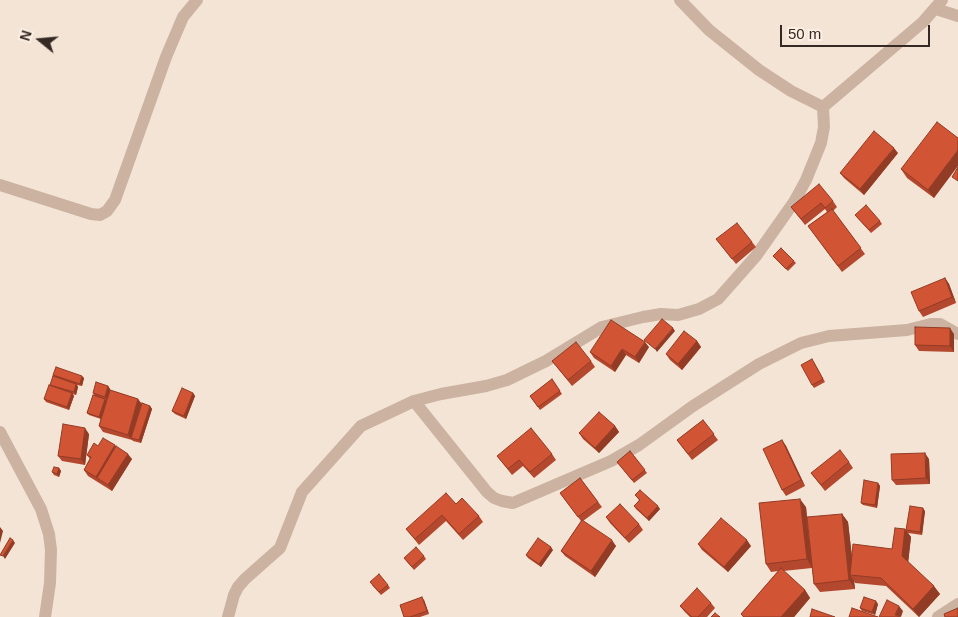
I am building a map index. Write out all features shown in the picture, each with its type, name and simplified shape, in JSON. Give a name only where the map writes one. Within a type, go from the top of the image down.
[{"type":"street","points":[[0,185],[91,214],[100,215],[107,212],[115,200],[166,58],[183,17],[197,0]]},
{"type":"street","points":[[680,0],[709,30],[759,70],[791,91],[823,107]]},
{"type":"street","points":[[823,107],[902,41],[939,4],[958,16]]},
{"type":"street","points":[[228,617],[238,587],[280,548],[302,492],[361,426],[414,400],[507,380],[546,361],[602,327],[661,314],[678,315],[699,309],[718,299],[756,256],[794,202],[821,144],[824,127],[823,107]]},
{"type":"street","points":[[414,400],[487,492],[502,502],[513,503],[611,460],[639,445],[693,406],[759,364],[801,343],[828,336],[908,330],[932,324],[940,324],[958,334]]},
{"type":"street","points":[[0,432],[41,509],[49,534],[51,550],[50,583],[45,617]]},
{"type":"street","points":[[938,617],[958,604]]},
{"type":"building","points":[[937,122],[958,138],[958,150],[928,190],[901,169]]},
{"type":"building","points":[[874,131],[894,148],[860,189],[840,173]]},
{"type":"building","points":[[958,167],[958,181],[952,177]]},
{"type":"building","points":[[819,184],[833,201],[825,208],[821,203],[801,219],[791,207]]},
{"type":"building","points":[[866,205],[880,221],[869,230],[855,215]]},
{"type":"building","points":[[832,209],[861,248],[838,266],[808,226]]},
{"type":"building","points":[[737,223],[752,242],[732,259],[716,239]]},
{"type":"building","points":[[781,248],[794,261],[786,269],[773,256]]},
{"type":"building","points":[[945,278],[952,297],[919,311],[911,292]]},
{"type":"building","points":[[662,319],[673,328],[655,349],[644,340]]},
{"type":"building","points":[[611,320],[645,342],[635,357],[622,349],[611,366],[590,352]]},
{"type":"building","points":[[915,327],[950,328],[950,346],[915,345]]},
{"type":"building","points":[[684,331],[697,341],[678,364],[666,354]]},
{"type":"building","points":[[576,342],[591,361],[568,380],[552,361]]},
{"type":"building","points":[[812,359],[823,379],[812,385],[801,365]]},
{"type":"building","points":[[56,367],[82,376],[80,384],[53,375]]},
{"type":"building","points":[[53,376],[76,384],[74,392],[50,385]]},
{"type":"building","points":[[552,379],[560,391],[538,407],[530,396]]},
{"type":"building","points":[[96,382],[108,386],[105,397],[93,393]]},
{"type":"building","points":[[49,385],[72,393],[67,407],[44,399]]},
{"type":"building","points":[[182,388],[193,393],[184,416],[172,411]]},
{"type":"building","points":[[110,390],[138,399],[128,435],[99,426]]},
{"type":"building","points":[[93,395],[105,399],[99,417],[87,413]]},
{"type":"building","points":[[142,403],[150,406],[139,440],[131,438]]},
{"type":"building","points":[[599,412],[615,426],[595,448],[579,433]]},
{"type":"building","points":[[703,420],[714,434],[688,454],[677,440]]},
{"type":"building","points":[[63,424],[85,428],[81,459],[58,456]]},
{"type":"building","points":[[531,428],[552,454],[530,472],[519,460],[508,469],[497,456]]},
{"type":"building","points":[[103,438],[115,445],[96,477],[84,470],[91,457],[87,455],[94,443],[98,446]]},
{"type":"building","points":[[782,440],[801,480],[782,490],[763,449]]},
{"type":"building","points":[[116,446],[128,454],[108,485],[97,478]]},
{"type":"building","points":[[840,450],[849,462],[821,485],[811,473]]},
{"type":"building","points":[[630,451],[645,470],[632,480],[617,462]]},
{"type":"building","points":[[925,453],[926,478],[892,480],[891,454]]},
{"type":"building","points":[[54,467],[59,468],[57,474],[52,472]]},
{"type":"building","points":[[580,478],[598,502],[578,517],[560,493]]},
{"type":"building","points":[[864,480],[878,483],[875,505],[861,503]]},
{"type":"building","points":[[640,490],[658,506],[647,518],[634,506],[640,500],[635,495]]},
{"type":"building","points":[[446,493],[456,504],[462,498],[479,516],[459,534],[442,515],[415,539],[406,529]]},
{"type":"building","points":[[800,499],[807,559],[766,564],[759,503]]},
{"type":"building","points":[[620,504],[639,524],[625,538],[606,517]]},
{"type":"building","points":[[910,506],[923,508],[920,532],[906,530]]},
{"type":"building","points":[[842,514],[849,580],[814,584],[807,517]]},
{"type":"building","points":[[721,518],[747,540],[724,567],[698,544]]},
{"type":"building","points":[[582,520],[612,540],[591,571],[561,551]]},
{"type":"building","points":[[895,528],[905,529],[902,556],[934,586],[913,609],[881,578],[850,575],[853,544],[892,549]]},
{"type":"building","points":[[10,538],[13,540],[3,556],[0,555]]},
{"type":"building","points":[[538,538],[551,547],[539,564],[526,555]]},
{"type":"building","points":[[416,547],[424,556],[412,567],[404,558]]},
{"type":"building","points":[[781,568],[805,590],[781,617],[744,617],[741,614]]},
{"type":"building","points":[[379,574],[388,585],[379,592],[370,582]]},
{"type":"building","points":[[697,588],[711,603],[698,617],[692,617],[680,606]]},
{"type":"building","points":[[422,597],[427,611],[410,617],[404,617],[400,605]]},
{"type":"building","points":[[864,597],[876,601],[872,612],[860,608]]},
{"type":"building","points":[[887,600],[899,606],[895,615],[900,617],[879,617]]},
{"type":"building","points":[[852,608],[878,617],[849,617]]},
{"type":"building","points":[[958,608],[958,617],[945,617],[944,614]]},
{"type":"building","points":[[812,609],[835,617],[810,617]]},
{"type":"building","points":[[715,613],[720,617],[711,617]]}]
